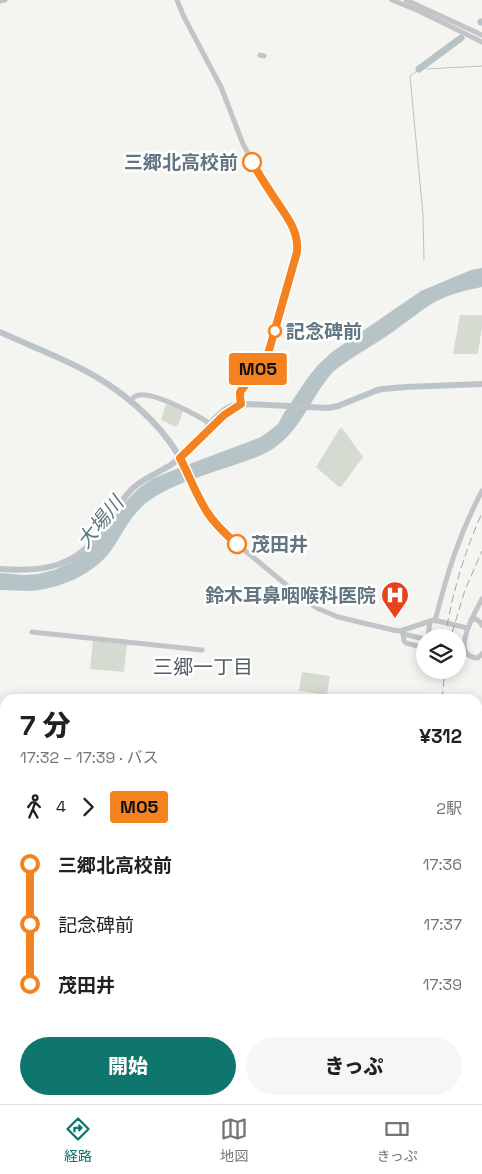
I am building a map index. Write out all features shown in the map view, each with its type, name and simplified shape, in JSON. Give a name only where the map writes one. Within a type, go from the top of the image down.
[{"type":"main road","points":[[0,332],[79,367],[110,386],[160,428],[170,440],[182,461]]},
{"type":"main road","points":[[0,569],[42,569],[60,564],[72,558],[87,547],[97,536],[112,512],[132,489],[143,480],[182,461],[210,424],[228,407],[234,404],[328,408],[388,388],[482,384]]},
{"type":"main road","points":[[192,447],[224,415],[241,404]]},
{"type":"street","points":[[0,1],[5,0]]},
{"type":"street","points":[[177,0],[221,87],[261,176],[292,225],[297,240],[294,262],[268,354],[240,392],[241,404]]},
{"type":"street","points":[[392,0],[482,42]]},
{"type":"street","points":[[406,0],[482,36]]},
{"type":"street","points":[[130,401],[136,396],[143,395],[164,401],[187,410],[210,424]]},
{"type":"street","points":[[182,461],[207,512],[224,532],[243,550],[307,602],[338,617],[416,636]]},
{"type":"street","points":[[429,629],[453,555],[482,491]]},
{"type":"street","points":[[482,599],[467,628],[465,647],[466,653],[471,658],[478,658],[482,654]]},
{"type":"street","points":[[471,621],[476,619],[482,625]]},
{"type":"street","points":[[401,632],[432,621],[467,628]]},
{"type":"street","points":[[32,632],[202,650]]},
{"type":"street","points":[[401,632],[406,643],[416,646]]},
{"type":"shaded area","points":[[482,268],[482,287],[458,293],[435,302],[335,370],[292,432],[274,448],[253,458],[179,484],[156,496],[135,514],[103,560],[84,574],[63,584],[41,590],[0,590],[0,573],[38,574],[54,570],[72,562],[101,536],[125,502],[139,488],[152,479],[259,438],[268,432],[278,424],[309,376],[332,352],[421,291],[471,270]]},
{"type":"shaded area","points":[[460,315],[482,315],[482,327],[477,354],[453,354]]},
{"type":"shaded area","points":[[166,404],[183,411],[176,427],[161,420]]},
{"type":"shaded area","points":[[340,428],[342,428],[363,457],[341,487],[339,487],[316,467]]},
{"type":"shaded area","points":[[93,641],[127,644],[124,672],[90,669]]},
{"type":"shaded area","points":[[302,672],[330,676],[327,694],[299,691]]},
{"type":"waterway","points":[[419,69],[461,38]]},
{"type":"waterway","points":[[427,69],[482,66]]},
{"type":"waterway","points":[[420,69],[410,76],[423,215],[424,260]]},
{"type":"railway","points":[[447,629],[459,574],[482,513]]},
{"type":"railway","points":[[453,629],[465,590],[482,551]]},
{"type":"railway","points":[[443,694],[444,679]]},
{"type":"bus line","name":"M05","points":[[237,544],[217,525],[202,505],[180,458],[224,415],[241,404],[240,392],[268,354],[297,252],[297,240],[292,225],[252,162]]},
{"type":"place","name":"三郷北高校前","points":[[252,162]]},
{"type":"place","name":"記念碑前","points":[[275,331]]},
{"type":"place","name":"茂田井","points":[[237,544]]},
{"type":"place","name":"鈴木耳鼻咽喉科医院","points":[[395,619]]},
{"type":"district","name":"三郷一丁目","points":[[203,667]]},
{"type":"water label","name":"大場川","points":[[100,522]]}]
